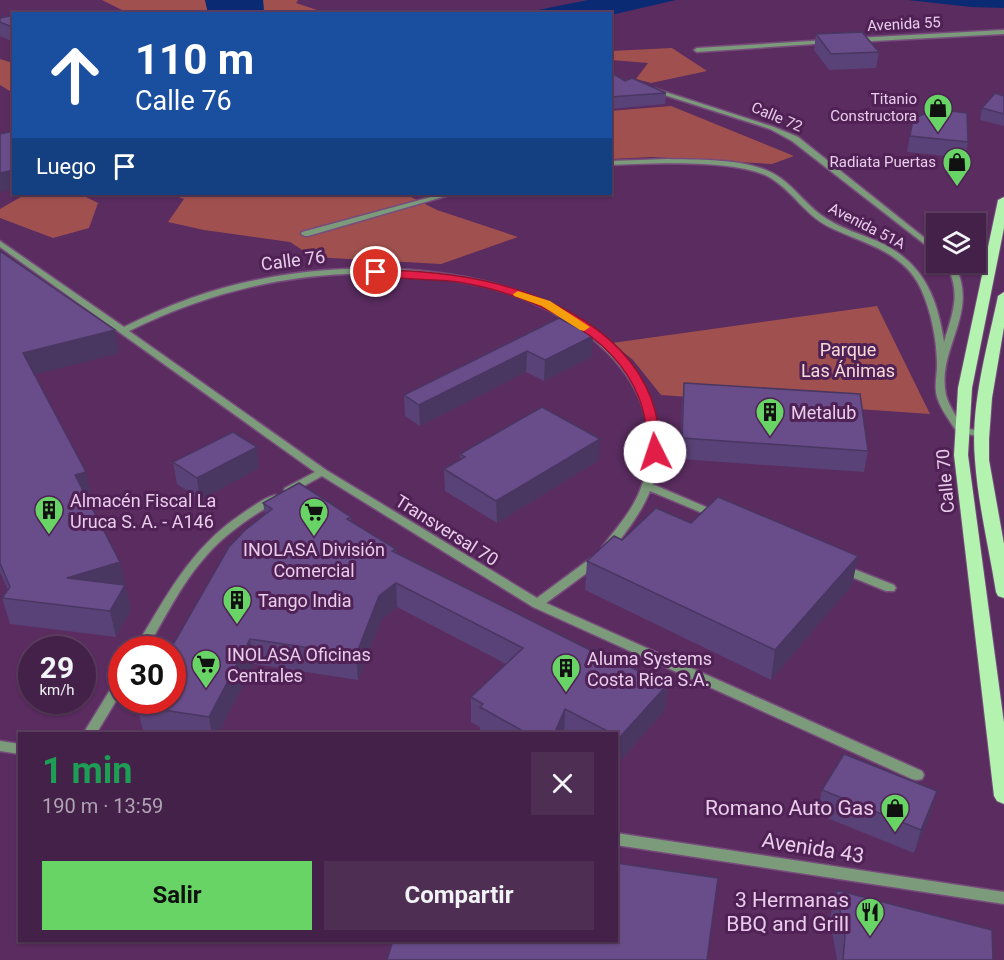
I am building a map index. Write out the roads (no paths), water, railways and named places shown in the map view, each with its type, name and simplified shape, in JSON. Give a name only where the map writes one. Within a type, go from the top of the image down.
[{"type":"main road","name":"Calle 70","points":[[1004,200],[965,388],[961,430],[961,455],[1004,796]]},
{"type":"main road","points":[[1004,296],[985,393],[982,434],[982,460],[1004,592]]},
{"type":"street","name":"Avenida 55","points":[[842,41],[1004,32]]},
{"type":"street","points":[[697,50],[831,42]]},
{"type":"street","name":"Calle 72","points":[[648,88],[772,128],[795,139],[926,243]]},
{"type":"street","name":"Avenida 51A","points":[[612,163],[724,164],[768,173],[822,221],[890,250],[908,263],[929,293],[936,316],[942,366]]},
{"type":"street","points":[[305,234],[445,195]]},
{"type":"street","name":"Transversal 70","points":[[0,243],[322,472],[537,604],[917,775]]},
{"type":"street","name":"Calle 76","points":[[122,331],[164,310],[210,294],[259,282],[309,274],[359,271],[409,273],[504,289],[546,303],[595,335],[616,354],[645,397],[653,423],[655,452],[648,486],[626,527],[589,567],[537,604]]},
{"type":"street","points":[[957,273],[960,283],[957,311],[942,366],[940,391],[949,413],[961,430],[982,434]]},
{"type":"street","points":[[149,636],[188,572],[213,542],[255,509],[322,472]]},
{"type":"street","points":[[648,486],[725,518]]},
{"type":"street","points":[[835,565],[890,588]]},
{"type":"street","points":[[90,732],[108,703]]},
{"type":"street","points":[[0,746],[18,748]]},
{"type":"street","name":"Avenida 43","points":[[618,839],[1004,898]]},
{"type":"water","points":[[205,0],[263,0],[264,12],[208,12]]},
{"type":"water","points":[[588,0],[676,0],[612,15],[612,12],[528,12]]},
{"type":"water","points":[[908,0],[1004,0],[1004,8],[971,7]]},
{"type":"place","name":"Titanio Constructora","points":[[938,134]]},
{"type":"place","name":"Radiata Puertas","points":[[957,188]]},
{"type":"place","name":"Metalub","points":[[770,438]]},
{"type":"place","name":"Almacén Fiscal La Uruca S. A. - A146","points":[[49,536]]},
{"type":"place","name":"INOLASA División Comercial","points":[[314,538]]},
{"type":"place","name":"Tango India","points":[[237,626]]},
{"type":"place","name":"INOLASA Oficinas Centrales","points":[[206,690]]},
{"type":"place","name":"Aluma Systems Costa Rica S.A.","points":[[566,694]]},
{"type":"place","name":"Romano Auto Gas","points":[[895,834]]},
{"type":"place","name":"3 Hermanas BBQ and Grill","points":[[870,938]]},
{"type":"park label","name":"Parque Las Ánimas","points":[[848,359]]}]
